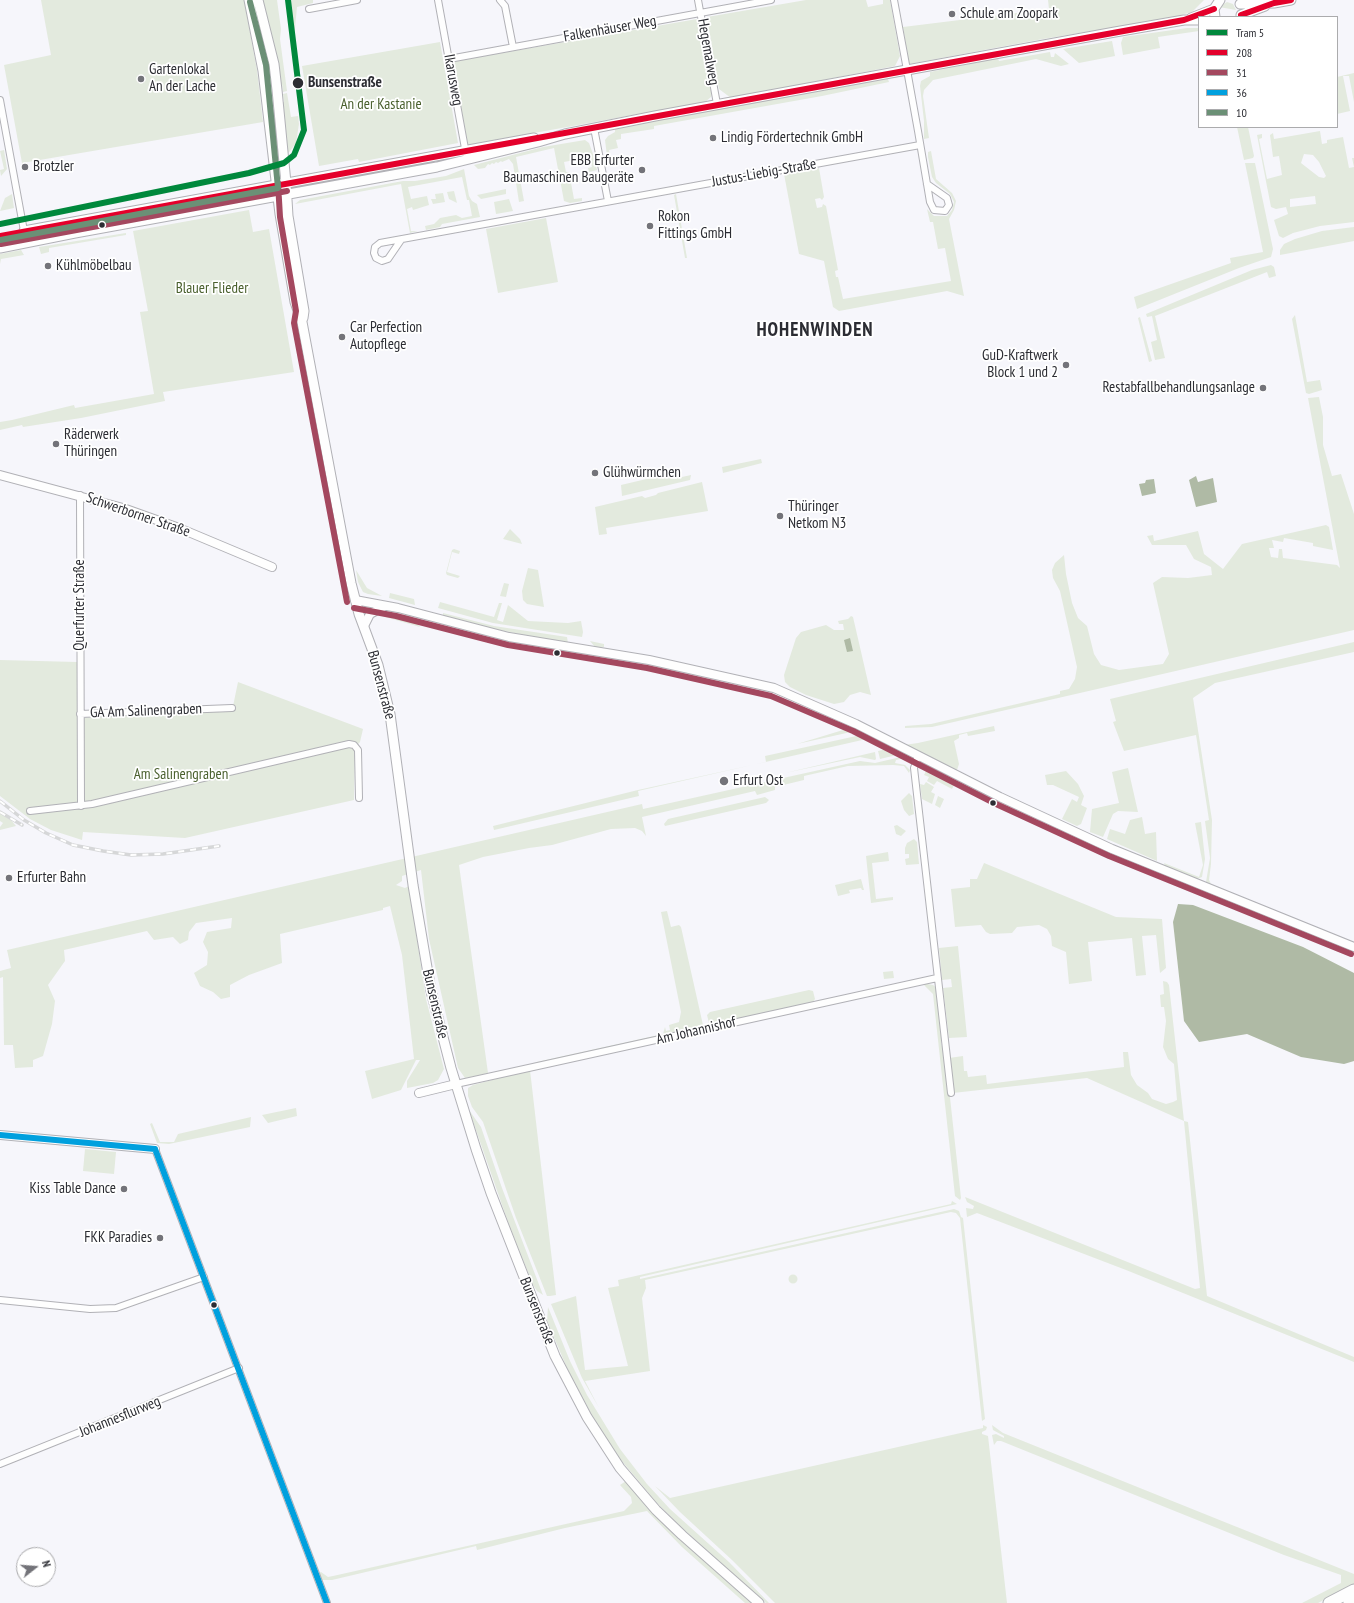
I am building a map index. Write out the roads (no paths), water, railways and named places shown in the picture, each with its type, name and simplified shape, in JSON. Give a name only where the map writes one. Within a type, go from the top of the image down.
[{"type":"highway","points":[[1329,1603],[1354,1590]]},
{"type":"highway","points":[[1349,1603],[1354,1601]]},
{"type":"main road","points":[[249,0],[263,71],[277,185],[282,196]]},
{"type":"main road","points":[[258,0],[274,71],[286,183],[282,196]]},
{"type":"main road","points":[[1274,3],[1237,2],[1241,16],[1274,3],[1291,0]]},
{"type":"main road","points":[[1184,20],[1217,6]]},
{"type":"main road","points":[[24,231],[465,150],[565,134],[717,104],[1184,20],[1198,20]]},
{"type":"main road","points":[[0,248],[75,233],[365,182],[467,160],[565,134]]},
{"type":"main road","name":"Bunsenstraße","points":[[282,196],[295,302],[302,322],[348,568],[356,600],[383,682],[392,726],[413,885],[431,991],[456,1084],[491,1193],[555,1356],[587,1417],[620,1468],[656,1510],[759,1603]]},
{"type":"street","points":[[309,9],[357,0]]},
{"type":"street","name":"Ikarusweg","points":[[438,0],[467,160]]},
{"type":"street","points":[[500,0],[505,6],[513,47]]},
{"type":"street","name":"Hegemalweg","points":[[698,0],[717,104]]},
{"type":"street","name":"Falkenhäuser Weg","points":[[449,59],[771,0]]},
{"type":"street","points":[[894,0],[927,184],[932,206],[938,212],[945,211],[949,205],[947,198],[927,184]]},
{"type":"street","points":[[0,100],[24,231],[29,243]]},
{"type":"street","points":[[594,128],[608,201]]},
{"type":"street","name":"Justus-Liebig-Straße","points":[[401,240],[388,259],[382,261],[376,258],[374,253],[377,244],[920,145]]},
{"type":"street","name":"Schwerborner Straße","points":[[0,474],[80,495],[179,528],[272,566]]},
{"type":"street","name":"Querfurter Straße","points":[[80,495],[80,714]]},
{"type":"street","points":[[356,600],[509,637],[649,660],[774,688],[856,724],[1000,797],[1112,850],[1354,947]]},
{"type":"street","points":[[364,626],[370,614],[377,608],[385,606]]},
{"type":"street","name":"GA Am Salinengraben","points":[[81,806],[80,714],[232,708]]},
{"type":"street","points":[[30,811],[81,806],[349,744],[354,745],[358,750],[359,798]]},
{"type":"street","points":[[918,756],[914,768],[951,1093]]},
{"type":"street","name":"Am Johannishof","points":[[456,1084],[937,978]]},
{"type":"street","points":[[419,1093],[456,1084]]},
{"type":"street","points":[[0,1135],[155,1149],[327,1603]]},
{"type":"street","points":[[0,1300],[90,1309],[116,1308],[204,1277]]},
{"type":"street","name":"Johannesflurweg","points":[[0,1464],[239,1368]]},
{"type":"railway","points":[[0,801],[24,820],[46,833],[73,845],[131,855],[163,854],[219,846]]},
{"type":"railway","points":[[0,812],[22,825]]},
{"type":"tram line","name":"5","points":[[0,224],[249,173],[284,163],[294,155],[304,130],[288,0]]},
{"type":"place","name":"Schule am Zoopark","points":[[952,14]]},
{"type":"place","name":"Gartenlokal An der Lache","points":[[141,79]]},
{"type":"place","name":"Bunsenstraße","points":[[298,83]]},
{"type":"place","name":"Lindig Fördertechnik GmbH","points":[[713,138]]},
{"type":"place","name":"Brotzler","points":[[25,167]]},
{"type":"place","name":"EBB Erfurter Baumaschinen Baugeräte","points":[[642,170]]},
{"type":"place","name":"Rokon Fittings GmbH","points":[[650,226]]},
{"type":"place","name":"Kühlmöbelbau","points":[[48,266]]},
{"type":"place","name":"Car Perfection Autopflege","points":[[342,337]]},
{"type":"place","name":"GuD-Kraftwerk Block 1 und 2","points":[[1066,365]]},
{"type":"place","name":"Restabfallbehandlungsanlage","points":[[1263,388]]},
{"type":"place","name":"Räderwerk Thüringen","points":[[56,444]]},
{"type":"place","name":"Glühwürmchen","points":[[595,473]]},
{"type":"place","name":"Thüringer Netkom N3","points":[[780,516]]},
{"type":"place","name":"Erfurt Ost","points":[[724,781]]},
{"type":"place","name":"Erfurter Bahn","points":[[9,878]]},
{"type":"place","name":"Kiss Table Dance","points":[[124,1189]]},
{"type":"place","name":"FKK Paradies","points":[[160,1238]]},
{"type":"district","name":"HOHENWINDEN","points":[[815,331]]},
{"type":"park label","name":"An der Kastanie","points":[[381,105]]},
{"type":"park label","name":"Blauer Flieder","points":[[212,289]]},
{"type":"park label","name":"Am Salinengraben","points":[[181,775]]}]
